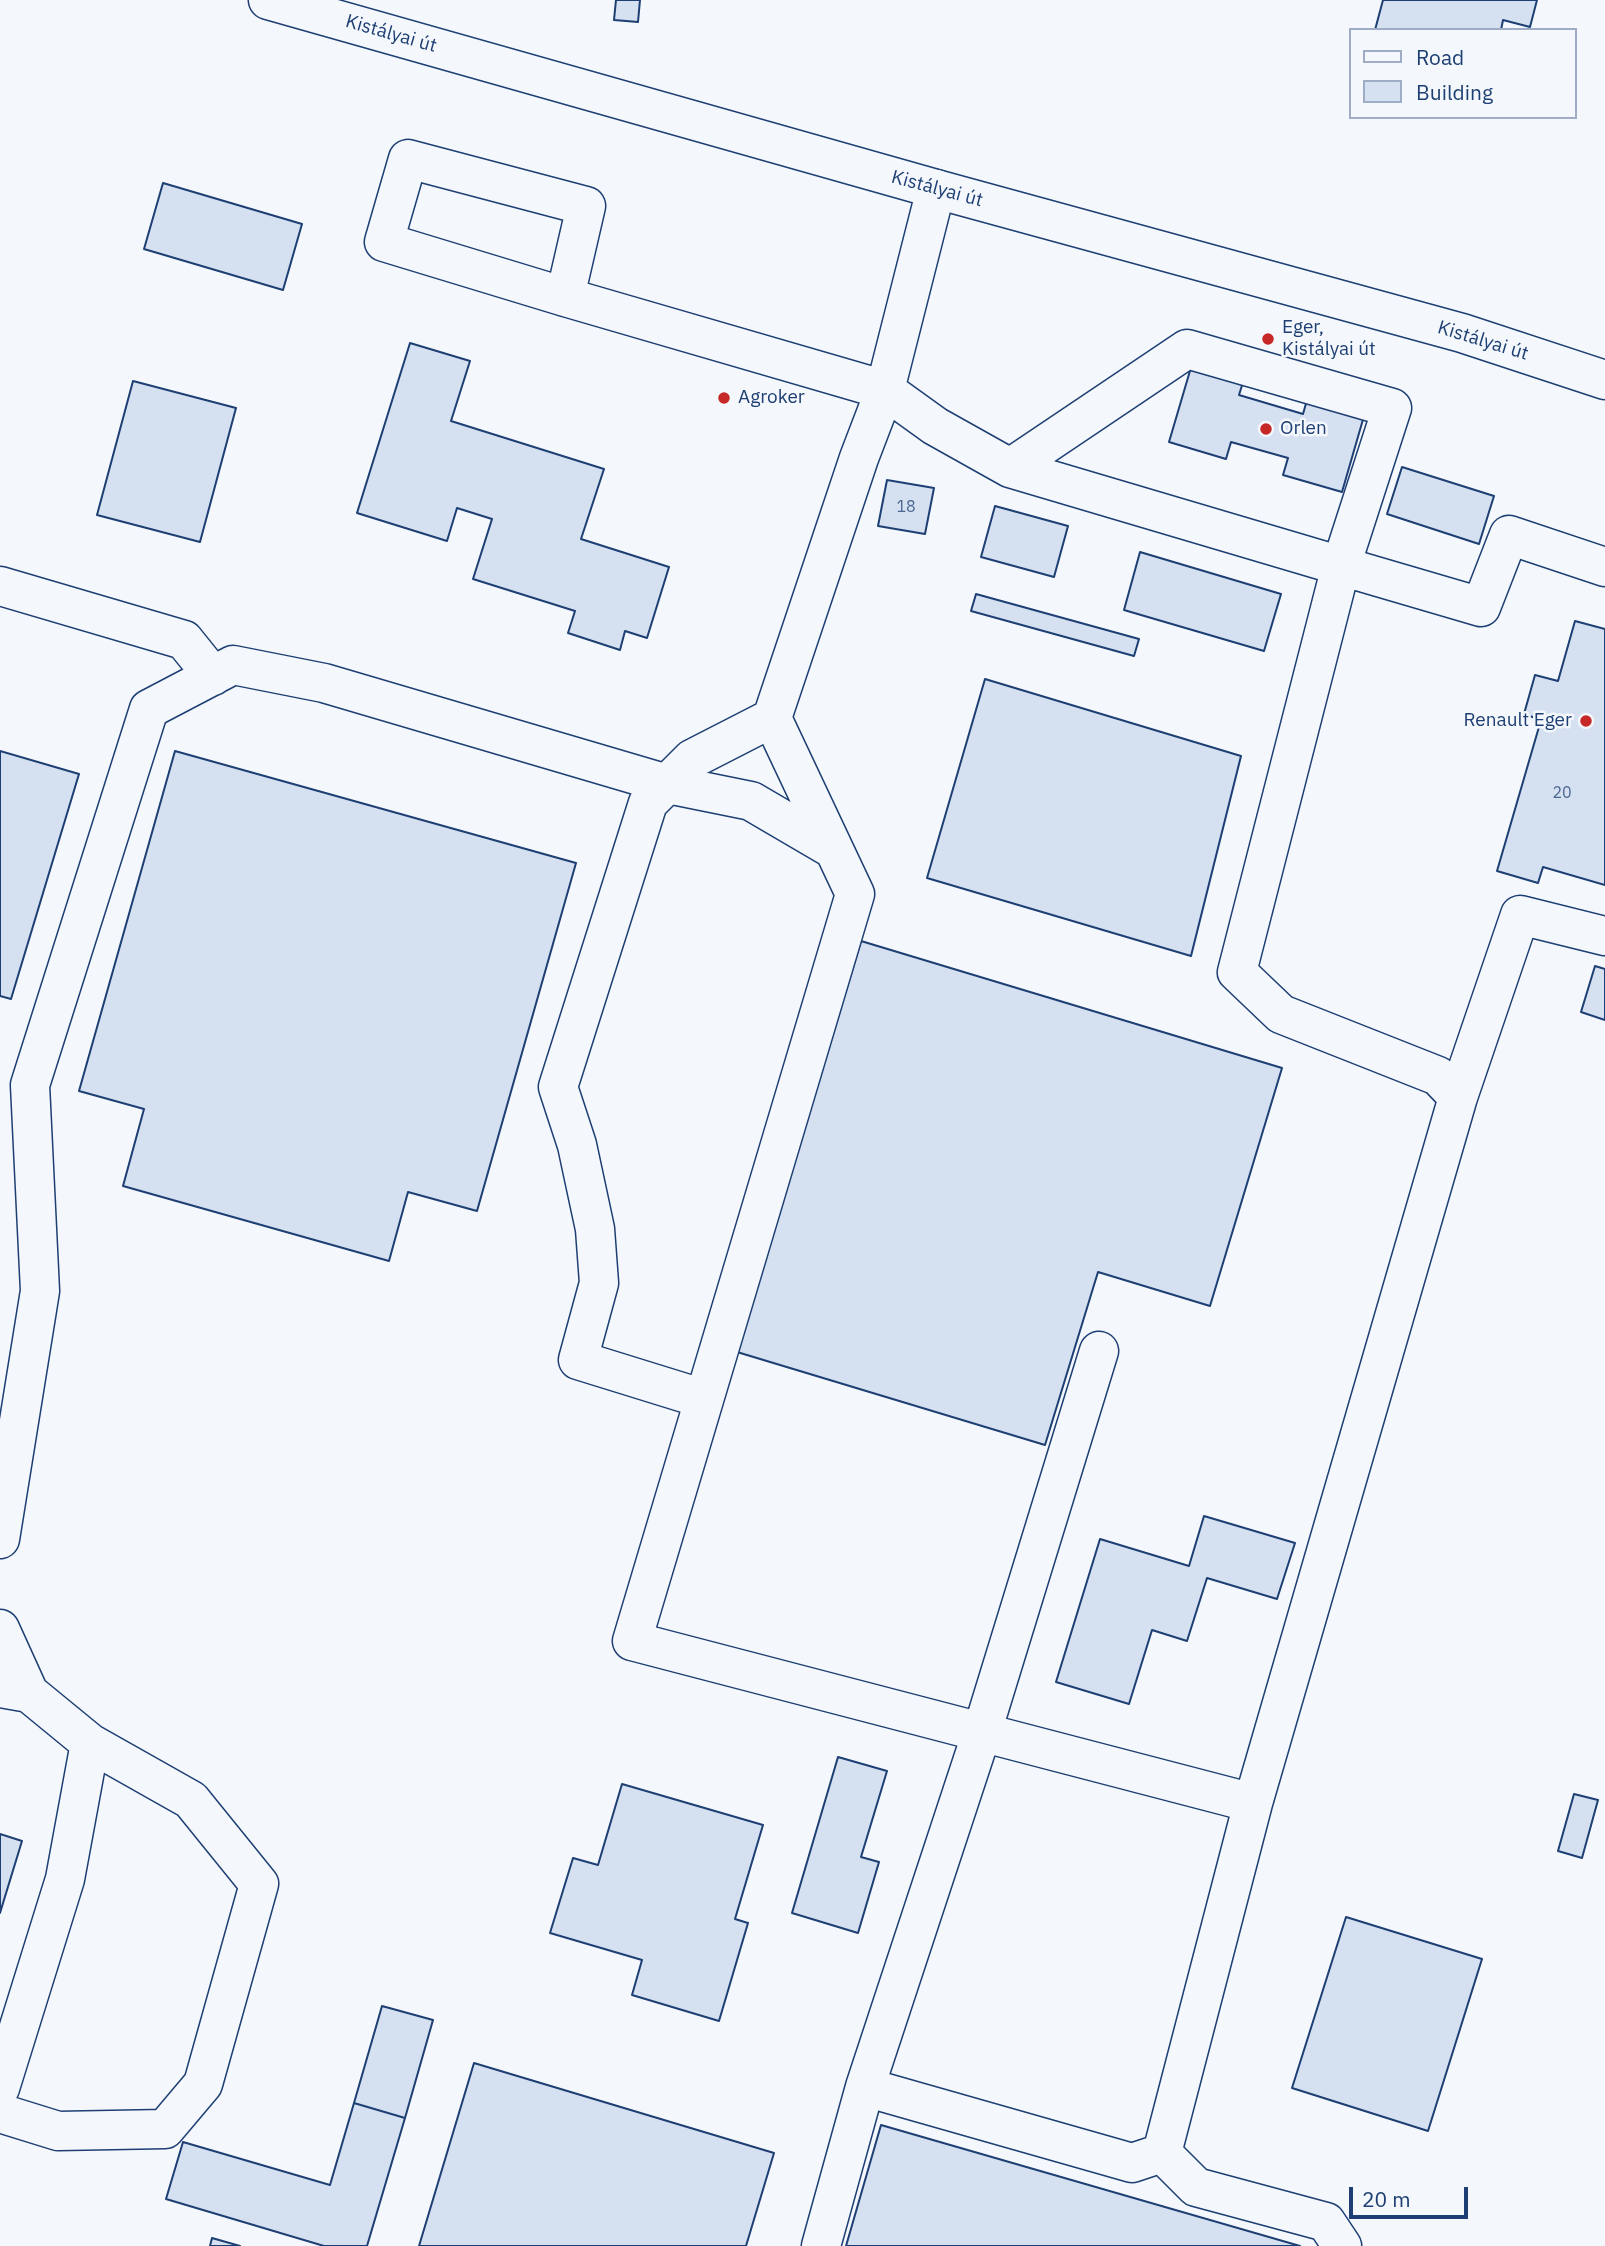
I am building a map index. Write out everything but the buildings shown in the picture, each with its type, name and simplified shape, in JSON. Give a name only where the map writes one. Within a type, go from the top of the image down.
[{"type":"main road","name":"Kistályai út","points":[[268,0],[936,189],[1462,333],[1605,380]]},
{"type":"main road","points":[[565,297],[586,206],[408,159],[384,242],[565,297],[885,390],[935,426],[1010,468],[1482,607],[1509,534],[1605,567]]},
{"type":"main road","points":[[936,189],[885,390],[859,458],[772,718],[855,894],[632,1641],[1253,1803]]},
{"type":"main road","points":[[1010,468],[1187,349],[1392,408],[1341,566],[1237,972],[1281,1014],[1437,1076],[1458,1097]]},
{"type":"main road","points":[[0,586],[184,640],[213,676]]},
{"type":"main road","points":[[0,1539],[40,1291],[30,1085],[149,709],[233,665],[324,683],[667,784],[751,801],[833,849]]},
{"type":"main road","points":[[704,1399],[578,1360],[599,1283],[596,1242],[577,1145],[558,1087],[649,803],[692,759],[772,718]]},
{"type":"main road","points":[[1162,2153],[1253,1803],[1458,1097],[1520,915],[1605,936]]},
{"type":"main road","points":[[821,2246],[865,2087],[982,1732],[1099,1351]]},
{"type":"main road","points":[[0,1629],[14,1690],[89,1743],[191,1800],[259,1884],[203,2084],[165,2129],[58,2131],[0,2113]]},
{"type":"main road","points":[[0,2088],[65,1879],[89,1743]]},
{"type":"main road","points":[[865,2087],[1132,2163],[1162,2153]]},
{"type":"main road","points":[[1162,2153],[1196,2187],[1326,2222],[1342,2246]]},
{"type":"place","name":"Eger, Kistályai út","points":[[1268,339]]},
{"type":"place","name":"Agroker","points":[[724,398]]},
{"type":"place","name":"Orlen","points":[[1266,429]]},
{"type":"place","name":"Renault Eger","points":[[1586,721]]}]
